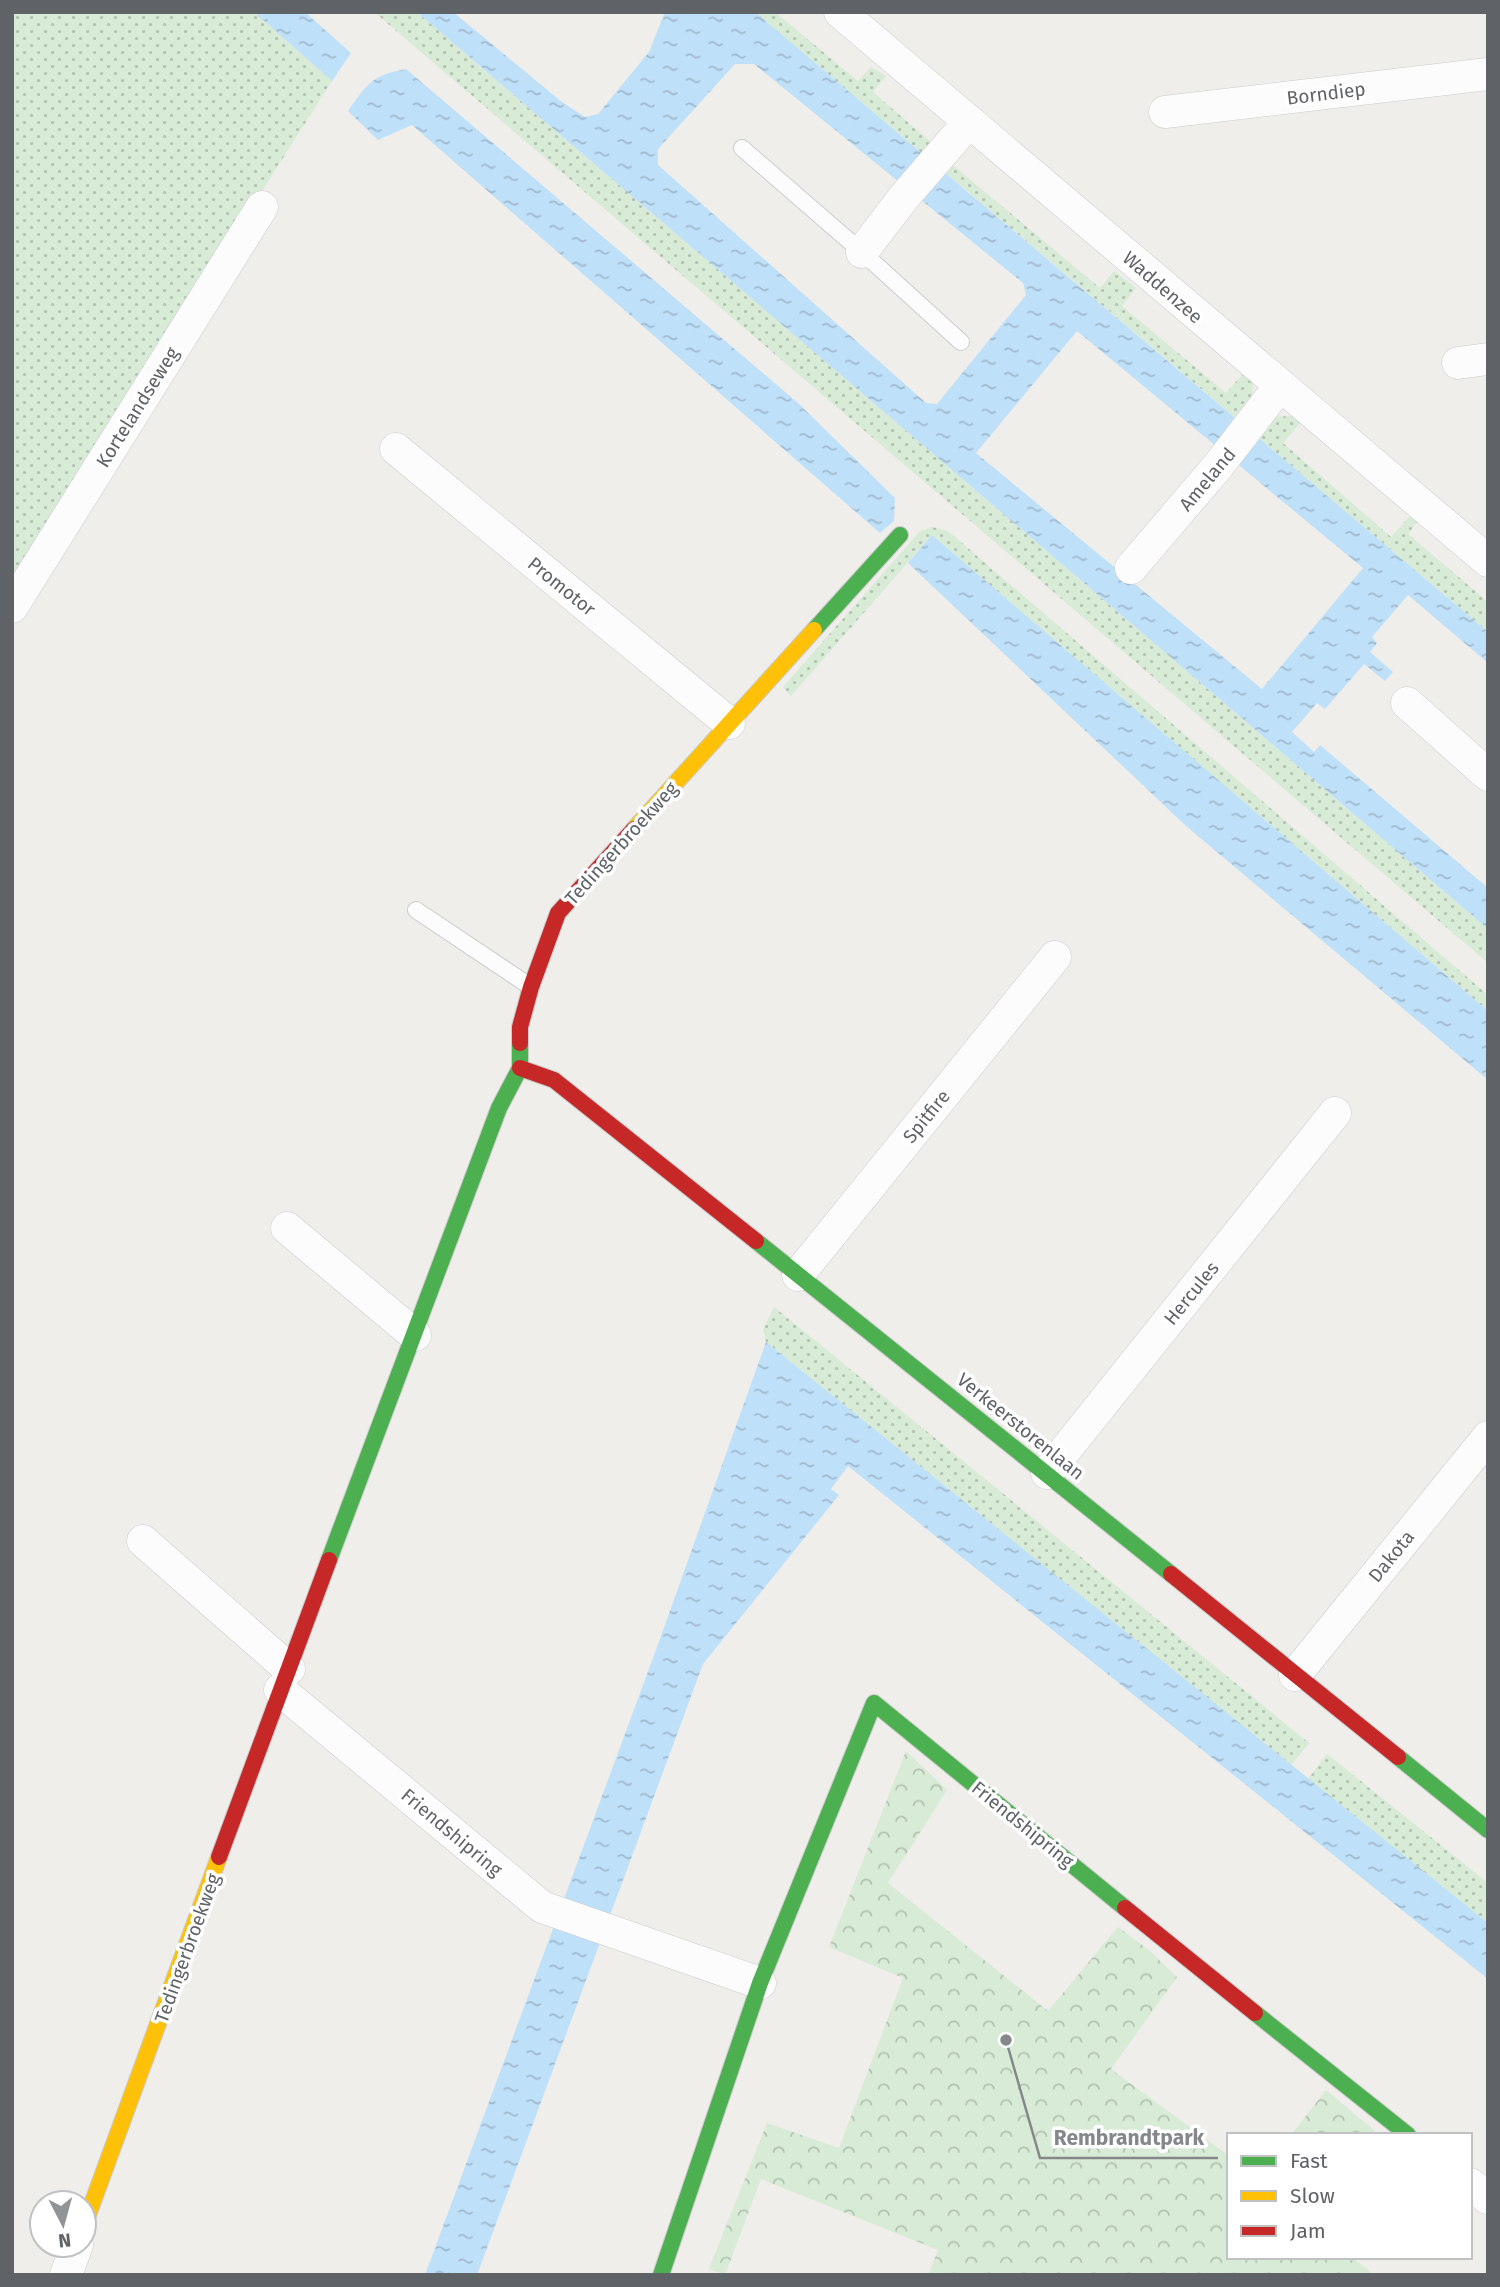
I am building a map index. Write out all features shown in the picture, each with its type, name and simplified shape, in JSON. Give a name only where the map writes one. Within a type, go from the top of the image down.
[{"type":"street","name":"Waddenzee","points":[[839,12],[1279,387],[1488,561]]},
{"type":"street","name":"Borndiep","points":[[1165,113],[1488,74]]},
{"type":"street","points":[[862,251],[904,197],[969,122]]},
{"type":"street","name":"Kortelandseweg","points":[[12,607],[262,207]]},
{"type":"street","name":"Ameland","points":[[1131,568],[1218,466],[1279,387]]},
{"type":"street","name":"Promotor","points":[[396,449],[729,723]]},
{"type":"street","name":"Tedingerbroekweg","points":[[98,2189],[499,1108],[520,1068],[520,1027],[531,987],[558,912],[900,535]]},
{"type":"street","points":[[1407,703],[1488,775]]},
{"type":"street","name":"Spitfire","points":[[798,1275],[1055,957]]},
{"type":"street","name":"Verkeerstorenlaan","points":[[520,1068],[554,1080],[1047,1473],[1488,1830]]},
{"type":"street","name":"Hercules","points":[[1047,1473],[1335,1113]]},
{"type":"street","points":[[287,1228],[415,1335]]},
{"type":"street","name":"Dakota","points":[[1295,1675],[1488,1437]]},
{"type":"street","points":[[143,1541],[285,1680]]},
{"type":"street","name":"Friendshipring","points":[[285,1680],[542,1907],[760,1983]]},
{"type":"street","name":"Friendshipring","points":[[661,2275],[760,1983],[874,1703],[1166,1942],[1405,2133]]},
{"type":"street","points":[[1472,2186],[1488,2198]]},
{"type":"lane","points":[[742,148],[862,251],[961,342]]},
{"type":"lane","points":[[415,910],[531,987]]},
{"type":"green space","points":[[12,12],[254,12],[332,81],[130,398],[12,608]]},
{"type":"green space","points":[[374,12],[417,12],[1488,929],[1488,963]]},
{"type":"green space","points":[[755,12],[775,12],[858,81],[871,67],[886,76],[873,92],[933,144],[923,154]]},
{"type":"green space","points":[[948,161],[1100,288],[1114,271],[1136,288],[1122,306],[1226,393],[1242,375],[1253,383],[1252,404],[1238,420],[941,169]]},
{"type":"green space","points":[[1293,416],[1301,422],[1283,443],[1391,537],[1410,516],[1417,522],[1408,534],[1488,602],[1488,632],[1254,434],[1272,417]]},
{"type":"green space","points":[[932,527],[948,531],[1488,995],[1488,1011],[932,535],[791,696],[783,687],[920,531]]},
{"type":"green space","points":[[774,1307],[1309,1743],[1291,1765],[766,1342],[763,1330]]},
{"type":"green space","points":[[906,1751],[947,1790],[888,1883],[1048,2011],[1118,1927],[1150,1951],[1177,1977],[1111,2069],[1227,2155],[1227,2259],[1354,2259],[1374,2275],[928,2275],[938,2250],[761,2179],[725,2275],[709,2269],[767,2123],[839,2148],[903,1978],[829,1947]]},
{"type":"green space","points":[[1327,1754],[1488,1883],[1488,1923],[1308,1779]]},
{"type":"green space","points":[[1326,2090],[1375,2131],[1374,2133],[1293,2133]]},
{"type":"water","points":[[254,12],[305,12],[351,53],[332,81]]},
{"type":"water","points":[[417,12],[453,12],[562,102],[585,117],[598,114],[649,52],[665,12],[755,12],[1488,632],[1488,663],[1408,595],[1372,637],[1377,643],[1370,652],[1393,672],[1385,681],[1364,664],[1325,709],[1317,703],[1292,732],[1314,752],[1320,745],[1488,888],[1488,929]],"holes":[[[735,64],[754,64],[1023,283],[1026,295],[937,404],[926,403],[658,165],[658,149]],[[1077,331],[1363,568],[1262,689],[976,453]]]},
{"type":"water","points":[[406,69],[798,403],[895,498],[894,521],[880,533],[412,125],[378,140],[348,111],[371,82],[385,74]]},
{"type":"water","points":[[932,535],[1488,1011],[1488,1080],[1186,826],[908,563]]},
{"type":"water","points":[[766,1342],[1488,1923],[1488,1979],[848,1466],[831,1489],[839,1495],[703,1664],[477,2275],[425,2275],[656,1650]]},
{"type":"traffic: fast","points":[[814,630],[900,535]]},
{"type":"traffic: fast","points":[[329,1560],[499,1108],[520,1068],[520,1043]]},
{"type":"traffic: fast","points":[[756,1241],[1171,1574]]},
{"type":"traffic: fast","points":[[661,2275],[760,1983],[874,1703],[1125,1908]]},
{"type":"traffic: fast","points":[[1398,1757],[1488,1830]]},
{"type":"traffic: fast","points":[[1255,2013],[1405,2133]]},
{"type":"traffic: slow","points":[[634,829],[814,630]]},
{"type":"traffic: slow","points":[[98,2189],[219,1857]]},
{"type":"traffic: jam","points":[[520,1043],[520,1027],[531,987],[558,913],[634,829]]},
{"type":"traffic: jam","points":[[520,1068],[554,1080],[756,1241]]},
{"type":"traffic: jam","points":[[219,1857],[329,1560]]},
{"type":"traffic: jam","points":[[1171,1574],[1398,1757]]},
{"type":"traffic: jam","points":[[1125,1908],[1255,2013]]},
{"type":"place","name":"Rembrandtpark","points":[[1006,2040]]}]
